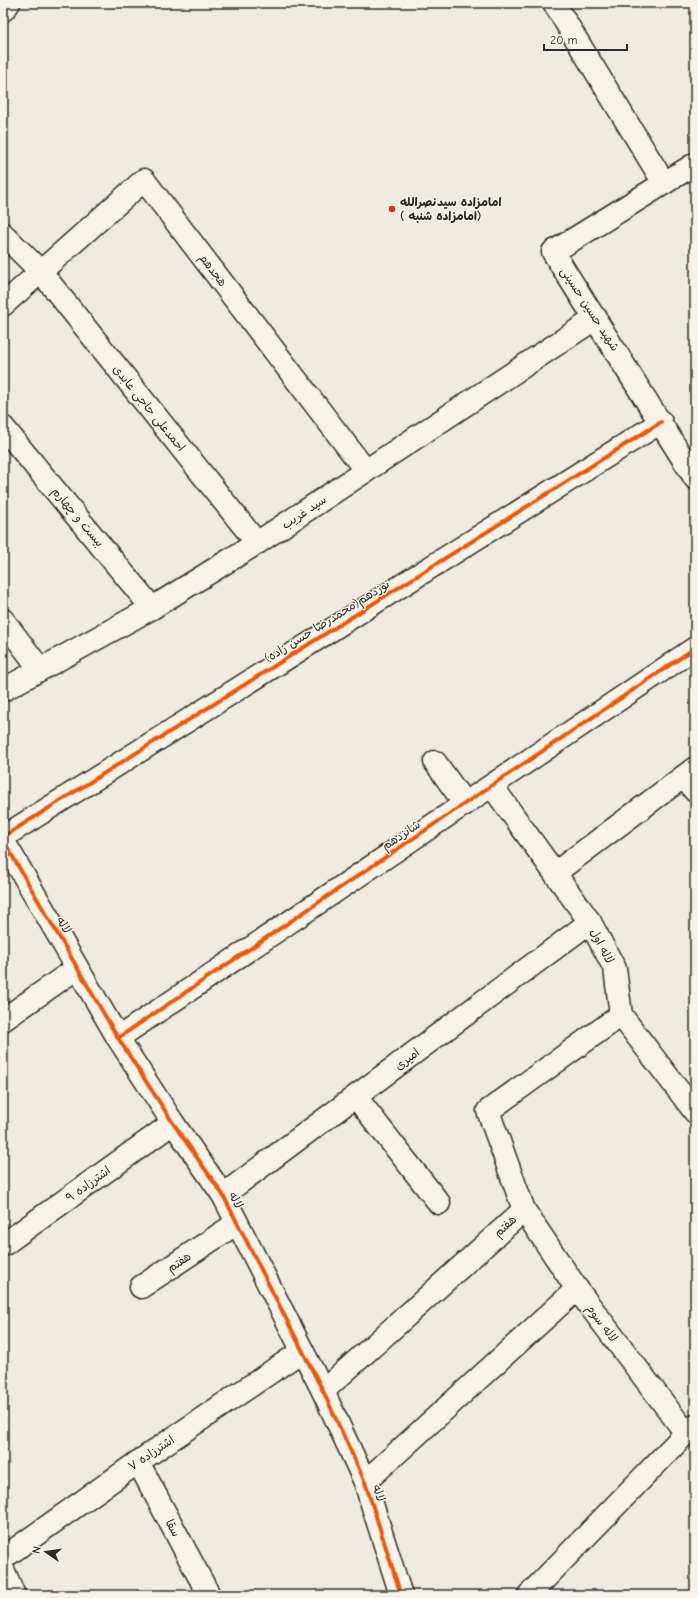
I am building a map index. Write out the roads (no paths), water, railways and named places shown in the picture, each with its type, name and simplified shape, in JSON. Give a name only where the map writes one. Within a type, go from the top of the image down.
[{"type":"street","points":[[3,10],[9,3]]},
{"type":"street","points":[[554,3],[664,183],[695,164]]},
{"type":"street","name":"هجدهم","points":[[41,272],[144,180],[366,471]]},
{"type":"street","name":"شهید حسین حسینی","points":[[664,183],[553,252],[596,318],[695,478]]},
{"type":"street","name":"احمدعلی حاجی عابدی","points":[[3,234],[41,272],[257,543]]},
{"type":"street","points":[[3,305],[41,272]]},
{"type":"street","name":"سید غریب","points":[[3,690],[152,608],[257,543],[596,318]]},
{"type":"street","name":"نوزدهم(محمدرضا حسن زاده)","points":[[3,837],[661,422]]},
{"type":"street","name":"بیست و چهارم","points":[[3,427],[152,608]]},
{"type":"street","points":[[3,620],[40,669]]},
{"type":"street","name":"شانزدهم","points":[[118,1038],[695,648]]},
{"type":"street","points":[[435,762],[466,804]]},
{"type":"street","points":[[555,873],[691,779]]},
{"type":"street","name":"لاله اول","points":[[492,786],[590,922],[615,969],[621,1015],[695,1112]]},
{"type":"street","name":"لاله","points":[[3,840],[118,1038],[173,1123],[223,1195],[323,1391],[365,1482],[400,1595]]},
{"type":"street","name":"امیری","points":[[223,1195],[590,922]]},
{"type":"street","points":[[3,1020],[77,968]]},
{"type":"street","name":"هفتم","points":[[323,1391],[524,1210],[488,1111],[621,1015]]},
{"type":"street","points":[[356,1097],[439,1203]]},
{"type":"street","name":"اشترزاده ۹","points":[[3,1245],[173,1123]]},
{"type":"street","name":"لاله سوم","points":[[524,1210],[576,1290],[690,1429]]},
{"type":"street","name":"هفتم","points":[[141,1287],[237,1223]]},
{"type":"street","points":[[365,1482],[576,1290]]},
{"type":"street","name":"اشترزاده ۷","points":[[3,1558],[138,1462],[302,1351]]},
{"type":"street","points":[[529,1595],[690,1429]]},
{"type":"street","name":"سقا","points":[[138,1462],[209,1595]]},
{"type":"street","points":[[3,1569],[14,1595]]},
{"type":"place","name":"امامزاده سیدنصرالله ( امامزاده شنبه)","points":[[392,209]]}]
